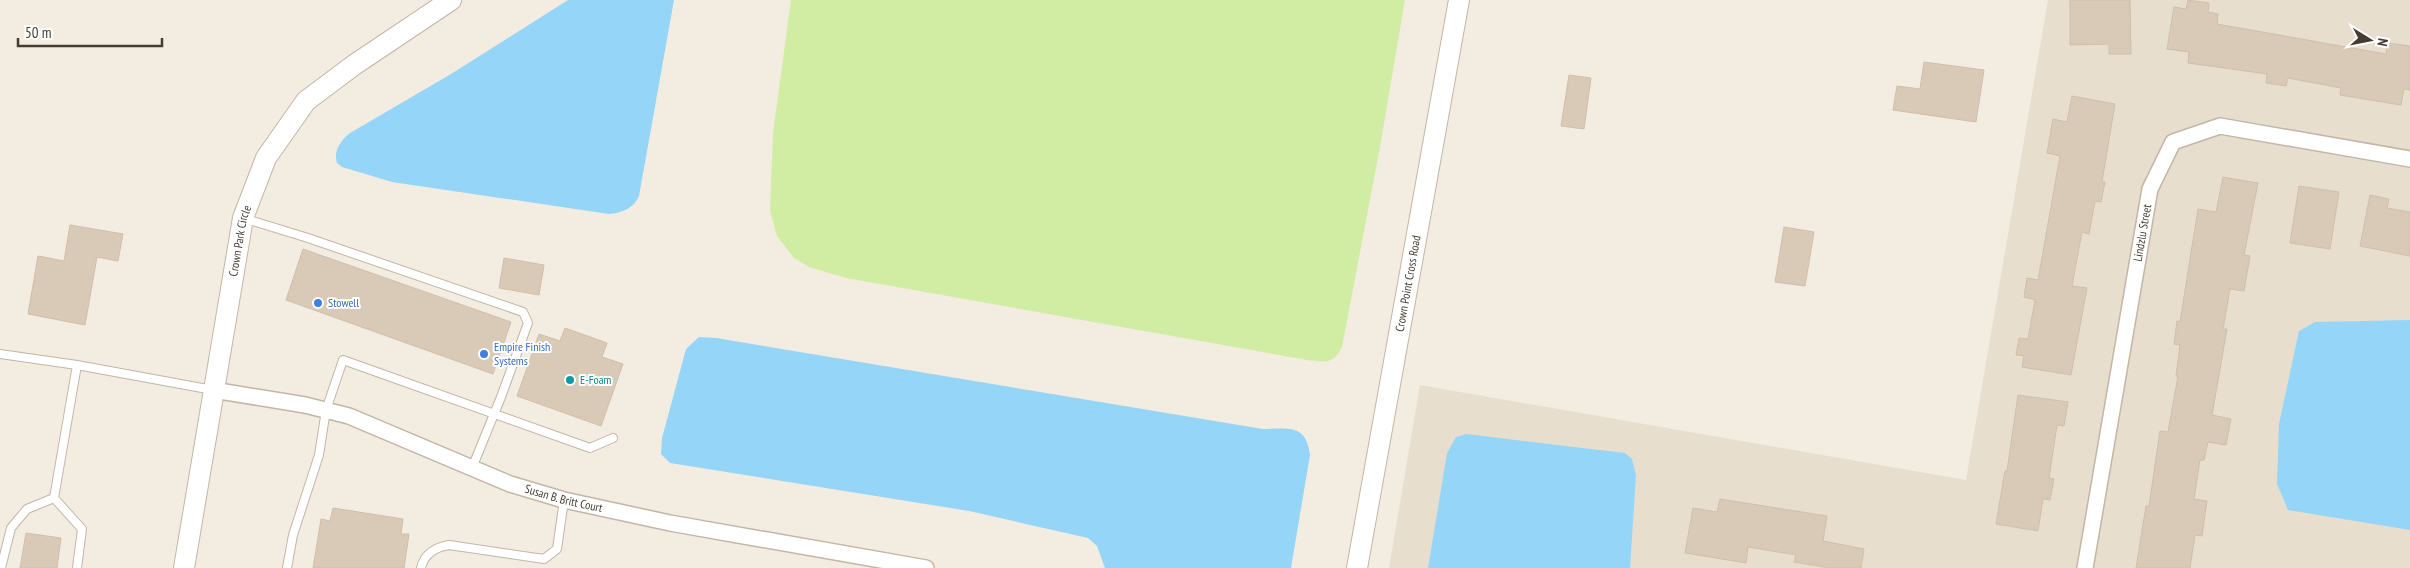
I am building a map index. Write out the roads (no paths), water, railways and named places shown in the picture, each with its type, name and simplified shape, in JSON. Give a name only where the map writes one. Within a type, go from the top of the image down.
[{"type":"street","name":"Crown Park Circle","points":[[184,568],[244,218],[266,158],[306,101],[354,65],[451,0]]},
{"type":"street","name":"Crown Point Cross Road","points":[[1357,568],[1459,0]]},
{"type":"street","name":"Lindzlu Street","points":[[2085,568],[2150,189],[2173,142],[2220,126],[2410,159]]},
{"type":"street","name":"Susan B. Britt Court","points":[[213,390],[326,410],[349,416],[510,484],[564,500],[670,524],[926,568]]},
{"type":"lane","points":[[244,218],[523,312],[528,322],[495,413],[472,468]]},
{"type":"lane","points":[[0,354],[77,365],[213,390]]},
{"type":"lane","points":[[287,568],[292,535],[319,455],[326,410],[343,360],[590,448],[613,438]]},
{"type":"lane","points":[[54,498],[77,365]]},
{"type":"lane","points":[[1,568],[11,528],[27,509],[54,498]]},
{"type":"lane","points":[[54,498],[82,529],[76,568]]},
{"type":"lane","points":[[421,568],[423,561],[437,547],[449,545],[544,559],[557,549],[564,500]]},
{"type":"water","points":[[568,0],[674,0],[639,196],[631,207],[609,214],[392,182],[342,167],[337,163],[337,150],[350,133],[451,74]]},
{"type":"water","points":[[2410,320],[2410,530],[2288,510],[2277,484],[2279,424],[2299,331],[2315,322]]},
{"type":"water","points":[[699,337],[716,338],[1263,429],[1294,430],[1304,437],[1310,455],[1291,568],[1105,568],[1097,546],[1088,538],[969,511],[670,463],[661,454],[662,438],[686,349]]},
{"type":"water","points":[[1466,434],[1625,453],[1632,459],[1636,475],[1630,568],[1428,568],[1447,453],[1456,437]]},
{"type":"place","name":"Stowell","points":[[318,303]]},
{"type":"place","name":"Empire Finish Systems","points":[[484,354]]},
{"type":"place","name":"E-Foam","points":[[570,380]]}]
